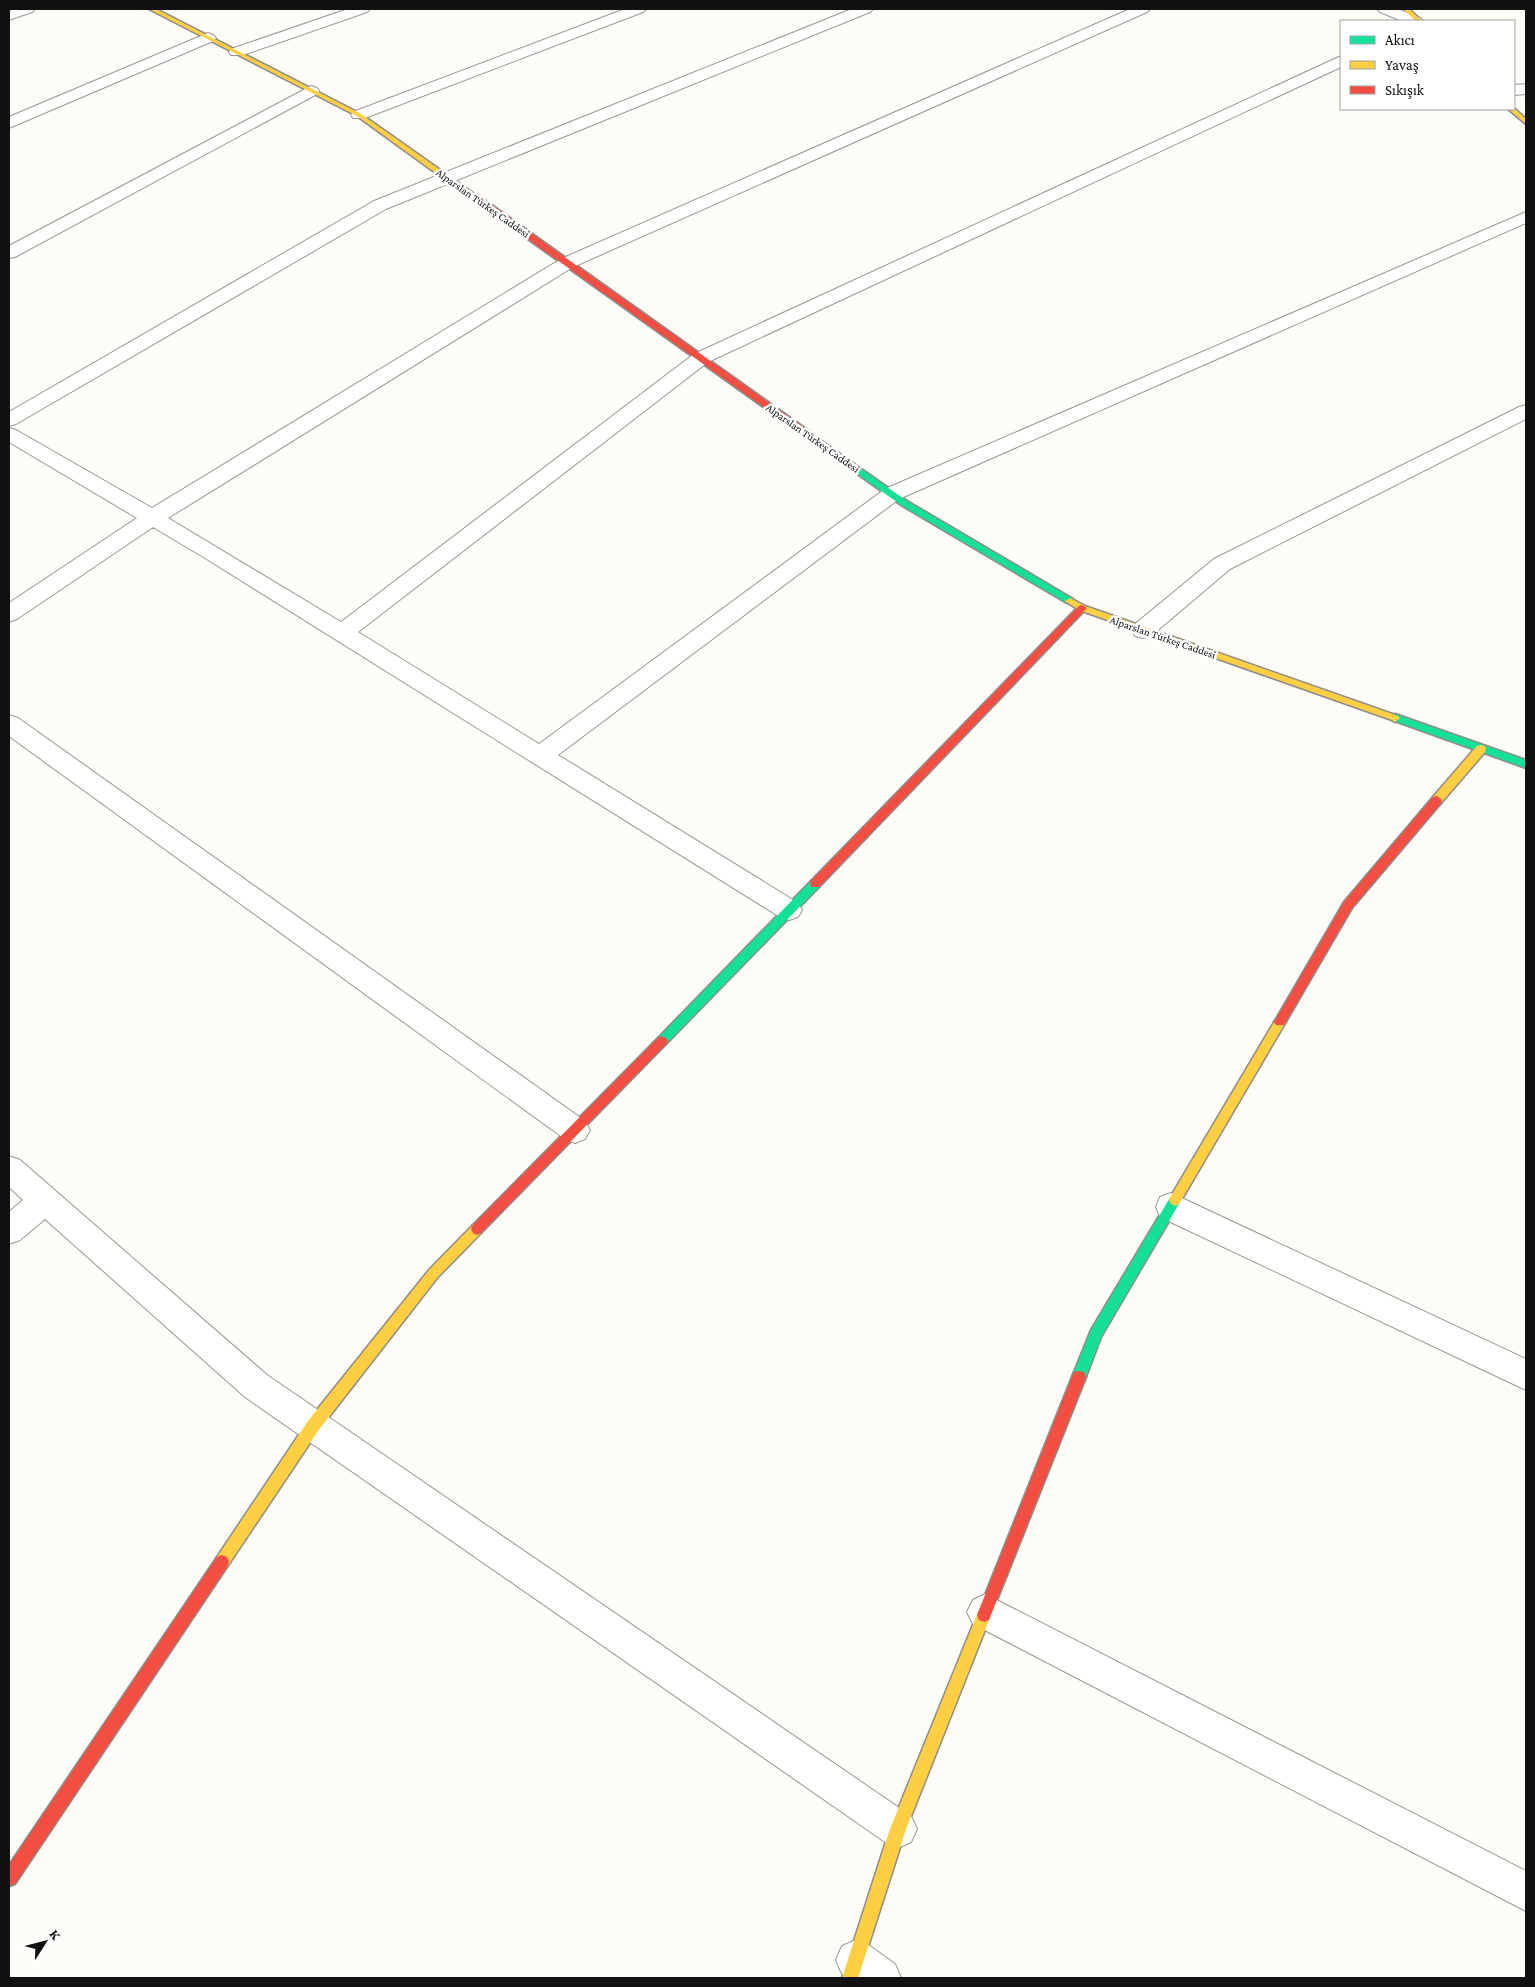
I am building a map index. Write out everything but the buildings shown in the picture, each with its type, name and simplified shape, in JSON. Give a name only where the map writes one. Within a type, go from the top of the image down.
[{"type":"street","points":[[9,16],[27,9]]},
{"type":"street","name":"Alparslan Türkeş Caddesi","points":[[152,9],[359,115],[892,494],[1082,608],[1526,764]]},
{"type":"street","points":[[237,52],[362,9]]},
{"type":"street","points":[[359,115],[638,9]]},
{"type":"street","points":[[9,420],[380,205],[865,9]]},
{"type":"street","points":[[9,614],[152,518],[567,263],[1142,9]]},
{"type":"street","points":[[1386,9],[1414,20]]},
{"type":"street","points":[[1406,9],[1416,20]]},
{"type":"street","points":[[9,123],[208,38]]},
{"type":"street","points":[[342,633],[701,358],[1340,61]]},
{"type":"street","points":[[9,253],[311,91]]},
{"type":"street","points":[[1511,110],[1526,122]]},
{"type":"street","points":[[540,756],[892,494],[1526,217]]},
{"type":"street","points":[[1143,630],[1222,564],[1526,411]]},
{"type":"street","points":[[9,434],[342,633],[789,910]]},
{"type":"street","points":[[9,1878],[313,1426],[433,1274],[1082,608]]},
{"type":"street","points":[[9,724],[574,1130]]},
{"type":"street","points":[[863,1972],[898,1829],[1096,1334],[1348,904],[1481,749]]},
{"type":"street","points":[[9,1169],[256,1386],[898,1829]]},
{"type":"street","points":[[9,1230],[45,1201]]},
{"type":"street","points":[[1171,1207],[1526,1375]]},
{"type":"street","points":[[985,1612],[1526,1892]]},
{"type":"traffic: fast","points":[[810,436],[904,503],[1070,601]]},
{"type":"traffic: fast","points":[[1395,718],[1526,764]]},
{"type":"traffic: fast","points":[[662,1041],[815,884]]},
{"type":"traffic: fast","points":[[1079,1377],[1096,1334],[1175,1200]]},
{"type":"traffic: slow","points":[[152,9],[359,115],[476,198]]},
{"type":"traffic: slow","points":[[1406,9],[1418,20]]},
{"type":"traffic: slow","points":[[1512,110],[1526,122]]},
{"type":"traffic: slow","points":[[1070,601],[1082,608],[1395,718]]},
{"type":"traffic: slow","points":[[1437,800],[1481,749]]},
{"type":"traffic: slow","points":[[1175,1200],[1280,1022]]},
{"type":"traffic: slow","points":[[222,1562],[313,1426],[433,1274],[477,1229]]},
{"type":"traffic: slow","points":[[850,1978],[898,1829],[984,1615]]},
{"type":"traffic: jam","points":[[476,198],[810,436]]},
{"type":"traffic: jam","points":[[815,884],[1082,608]]},
{"type":"traffic: jam","points":[[1280,1022],[1348,905],[1437,800]]},
{"type":"traffic: jam","points":[[477,1229],[662,1041]]},
{"type":"traffic: jam","points":[[984,1615],[1079,1377]]},
{"type":"traffic: jam","points":[[9,1878],[222,1562]]}]
